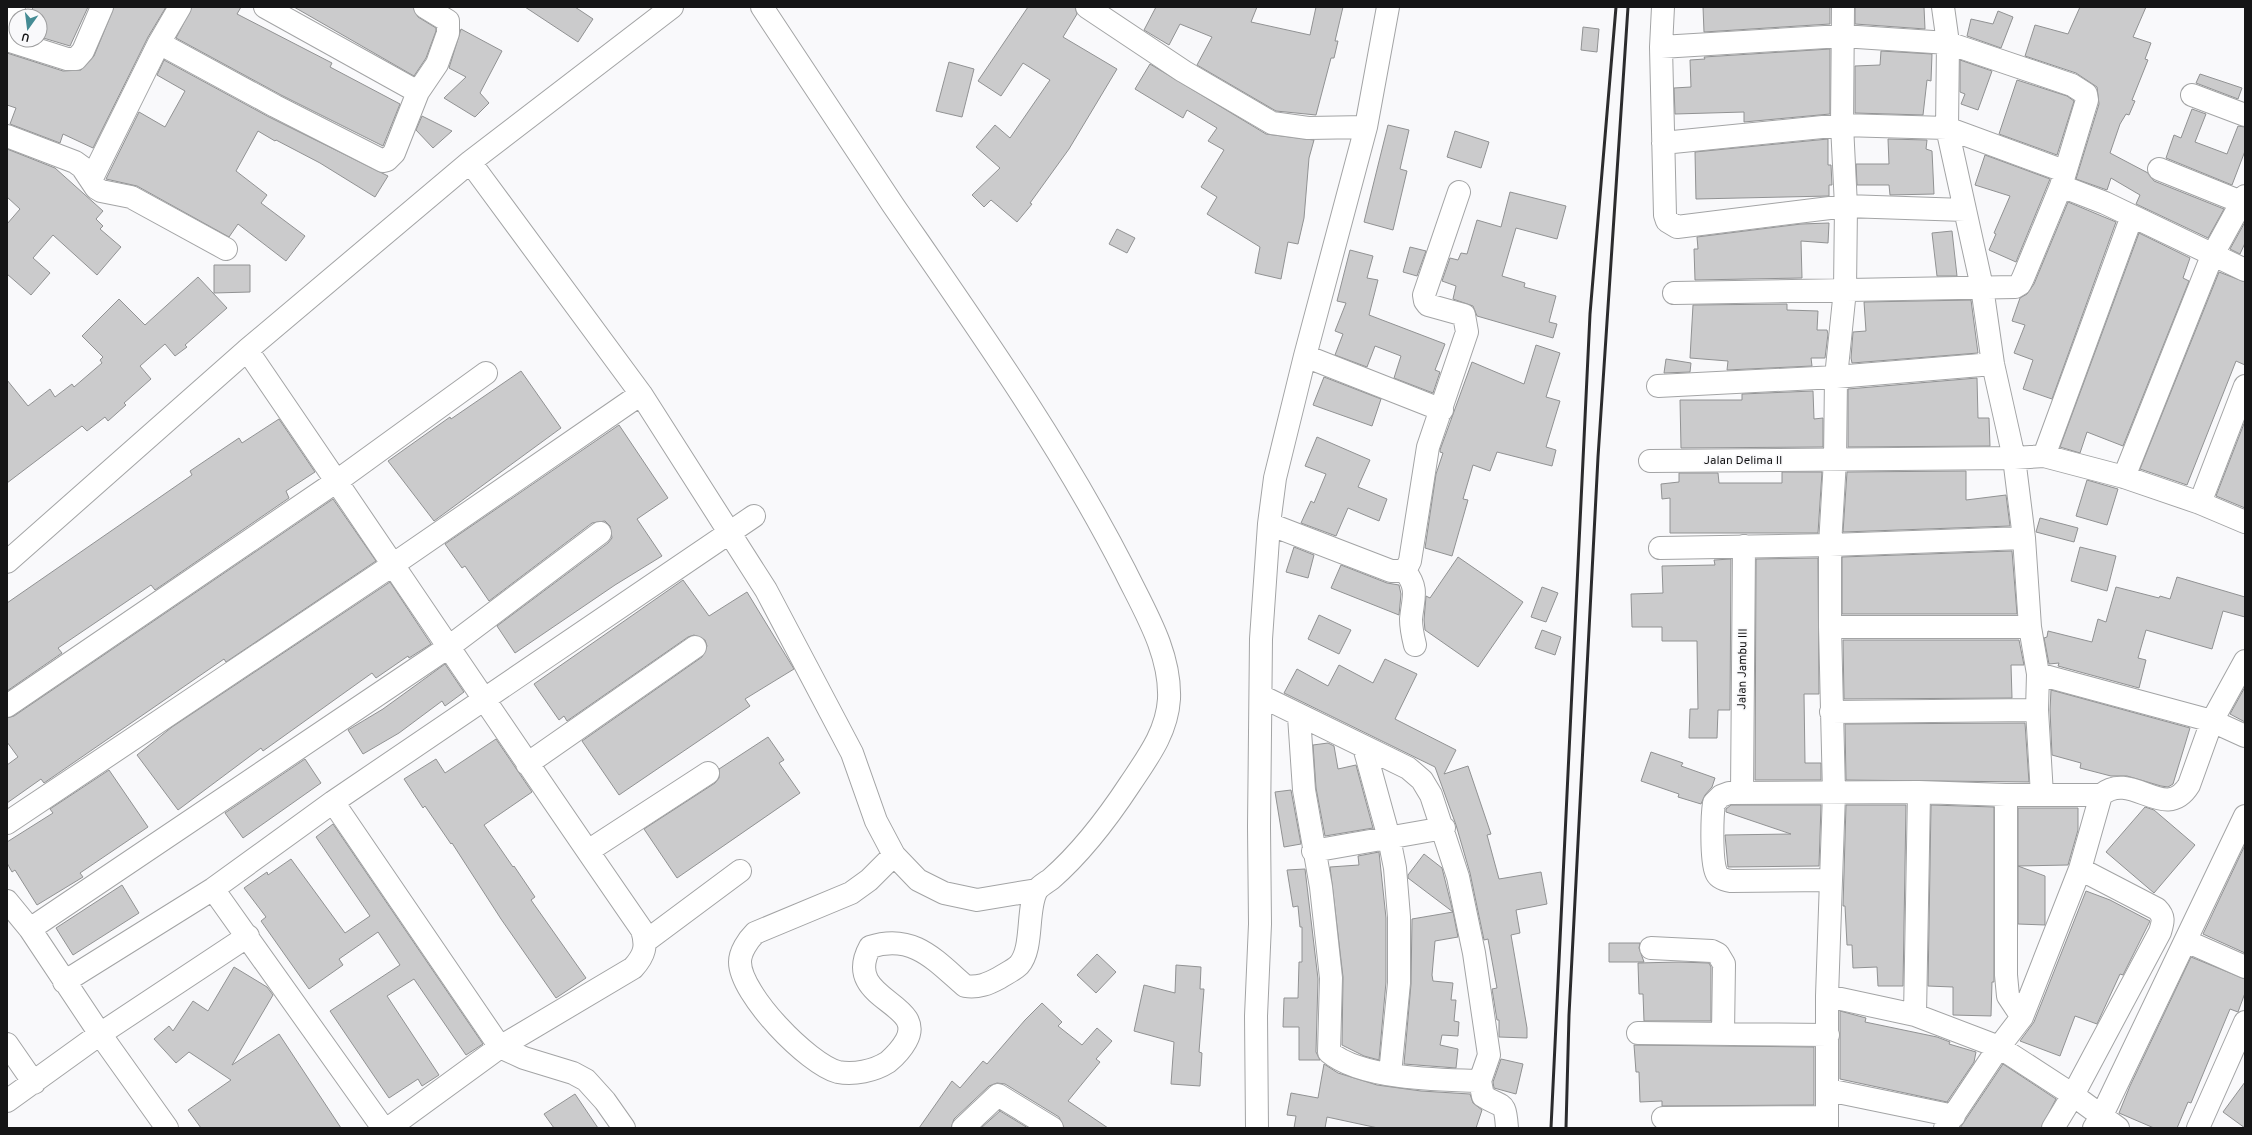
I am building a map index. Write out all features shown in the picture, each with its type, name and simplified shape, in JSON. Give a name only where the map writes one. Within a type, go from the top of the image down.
[{"type":"street","points":[[7,21],[14,7]]},
{"type":"street","points":[[7,40],[66,59],[76,59],[83,51],[102,7]]},
{"type":"street","points":[[91,180],[159,42],[180,7]]},
{"type":"street","points":[[265,7],[418,92]]},
{"type":"street","points":[[159,42],[275,106],[383,161],[387,160],[394,153],[418,92],[437,64],[448,33],[451,14],[426,7]]},
{"type":"street","points":[[7,562],[247,350],[470,162],[672,7]]},
{"type":"street","points":[[470,162],[641,394],[766,590],[852,753],[876,821],[894,855],[918,880],[944,893],[977,900],[1037,890],[1082,849],[1100,828],[1156,746],[1166,720],[1169,697],[1166,674],[1156,636],[1110,542],[1062,459],[1001,360],[892,203],[762,7]]},
{"type":"street","points":[[1087,7],[1184,71],[1272,123],[1308,128],[1366,127]]},
{"type":"street","points":[[1257,1128],[1256,1016],[1260,924],[1259,827],[1262,639],[1269,524],[1275,478],[1305,356],[1366,127],[1388,7]]},
{"type":"street","points":[[1663,7],[1661,47],[1665,215],[1667,221],[1677,227],[1846,206],[1964,210]]},
{"type":"street","points":[[1663,1118],[1827,1122],[1827,996],[1834,793],[1831,712],[1830,545],[1835,460],[1836,377],[1845,290],[1846,206],[1842,125],[1843,7]]},
{"type":"street","points":[[1943,7],[1948,43],[1947,128],[1982,287],[1993,364],[2014,458],[2024,538],[2030,627],[2038,674],[2037,710],[2042,795]]},
{"type":"street","points":[[1661,47],[1842,36],[1948,43],[2072,85],[2086,94],[2087,100],[2063,179],[2020,284],[2010,288],[1982,287],[1674,293]]},
{"type":"street","points":[[2192,96],[2245,115]]},
{"type":"street","points":[[1663,143],[1842,125],[1947,128],[2063,179],[2132,216],[2212,256],[2245,270]]},
{"type":"street","points":[[7,136],[75,162],[96,188],[101,191],[131,197],[226,249]]},
{"type":"street","points":[[2124,477],[2212,256],[2243,199],[2159,169]]},
{"type":"street","points":[[1405,571],[1410,561],[1428,447],[1442,410],[1467,332],[1464,315],[1428,304],[1425,301],[1424,295],[1459,192]]},
{"type":"street","points":[[2044,456],[2132,216]]},
{"type":"street","points":[[247,350],[450,646],[482,700],[642,930],[646,941],[643,957],[633,968],[500,1047],[389,1128]]},
{"type":"street","points":[[1305,356],[1442,410]]},
{"type":"street","points":[[1658,386],[1836,377],[1993,364]]},
{"type":"street","points":[[7,706],[337,481],[486,373]]},
{"type":"street","points":[[2200,503],[2245,386]]},
{"type":"street","points":[[7,823],[394,564],[641,394]]},
{"type":"street","name":"Jalan Delima II","points":[[1650,461],[2014,458],[2044,456],[2124,477],[2200,503],[2245,522]]},
{"type":"street","points":[[64,982],[213,889],[334,802],[754,516]]},
{"type":"street","points":[[1269,524],[1391,571],[1405,571]]},
{"type":"street","points":[[30,928],[450,646],[600,533]]},
{"type":"street","points":[[1660,548],[1830,545],[2024,538]]},
{"type":"street","name":"Jalan Jambu III","points":[[1742,793],[1744,546]]},
{"type":"street","points":[[1405,571],[1412,581],[1415,591],[1411,621],[1415,645]]},
{"type":"street","points":[[1830,627],[2030,627]]},
{"type":"street","points":[[527,764],[695,647]]},
{"type":"street","points":[[1828,1090],[1949,1122],[1999,1047],[2022,1017],[2080,869],[2101,795],[2107,790],[2121,786],[2166,801],[2177,798],[2189,785],[2212,721],[2245,661]]},
{"type":"street","points":[[2038,674],[2212,721],[2245,736]]},
{"type":"street","points":[[1261,696],[1408,768],[1418,776],[1431,795],[1444,828],[1458,877],[1472,946],[1489,1055],[1480,1081],[1483,1096],[1502,1105],[1506,1110],[1507,1128]]},
{"type":"street","points":[[1831,712],[2037,710]]},
{"type":"street","points":[[1300,716],[1304,790],[1320,887],[1331,978],[1329,1052],[1337,1059],[1362,1069],[1446,1081],[1480,1081]]},
{"type":"street","points":[[1364,747],[1389,838],[1395,875],[1400,956],[1390,1074]]},
{"type":"street","points":[[588,852],[708,773]]},
{"type":"street","points":[[1830,880],[1730,881],[1721,878],[1716,873],[1714,861],[1714,803],[1721,796],[1729,793],[1919,792],[2006,795],[2101,795]]},
{"type":"street","points":[[1915,1015],[1919,792]]},
{"type":"street","points":[[2006,795],[2006,975],[2008,996],[2022,1017]]},
{"type":"street","points":[[334,802],[500,1047],[524,1058],[573,1073],[586,1080],[605,1102],[624,1128]]},
{"type":"street","points":[[1827,996],[1915,1015],[1999,1047],[2073,1095],[2105,1124],[2186,941],[2245,816]]},
{"type":"street","points":[[1313,851],[1444,828]]},
{"type":"street","points":[[894,855],[868,880],[851,893],[755,933],[749,940],[740,961],[745,983],[776,1023],[806,1053],[837,1071],[851,1074],[873,1069],[896,1055],[909,1035],[910,1025],[905,1017],[877,993],[865,974],[863,964],[870,946],[881,943],[900,942],[918,948],[965,986],[982,986],[1020,964],[1027,947],[1037,890]]},
{"type":"street","points":[[2053,1128],[2073,1095],[2160,932],[2163,921],[2162,914],[2157,909],[2080,869]]},
{"type":"street","points":[[646,941],[740,871]]},
{"type":"street","points":[[213,889],[248,936],[383,1128]]},
{"type":"street","points":[[7,901],[30,928],[64,982],[167,1128]]},
{"type":"street","points":[[7,1100],[100,1034],[248,936]]},
{"type":"street","points":[[2186,941],[2245,967]]},
{"type":"street","points":[[1651,948],[1712,951],[1721,958],[1724,964],[1723,1034]]},
{"type":"street","points":[[2198,1128],[2245,1022]]},
{"type":"street","points":[[1638,1033],[1828,1035]]},
{"type":"street","points":[[7,1044],[34,1082]]},
{"type":"street","points":[[963,1128],[998,1094],[1052,1128]]},
{"type":"building","points":[[88,7],[70,46],[48,39],[48,8],[33,8]]},
{"type":"building","points":[[114,7],[166,7],[148,37],[93,148],[63,134],[60,143],[10,124],[16,108],[7,105],[7,53],[63,71],[81,70],[94,56]]},
{"type":"building","points":[[192,7],[241,7],[237,14],[332,63],[330,67],[400,104],[383,146],[281,95],[176,38]]},
{"type":"building","points":[[294,7],[413,7],[418,17],[436,28],[436,31],[426,58],[414,76]]},
{"type":"building","points":[[525,7],[575,7],[593,19],[578,42]]},
{"type":"building","points":[[1028,7],[1075,7],[1077,14],[1063,37],[1117,69],[1069,149],[1030,203],[1032,204],[1017,222],[991,200],[984,207],[972,195],[1000,168],[976,147],[995,125],[1010,138],[1050,80],[1023,63],[1001,96],[978,81]]},
{"type":"building","points":[[1156,7],[1257,7],[1251,22],[1310,35],[1316,7],[1343,7],[1335,41],[1338,41],[1334,58],[1331,58],[1316,115],[1276,111],[1197,65],[1212,37],[1180,24],[1169,45],[1144,30]]},
{"type":"building","points":[[1703,7],[1830,7],[1830,24],[1704,32]]},
{"type":"building","points":[[1855,7],[1924,7],[1925,29],[1855,24]]},
{"type":"building","points":[[2080,7],[2146,7],[2133,37],[2151,43],[2145,59],[2148,60],[2132,100],[2135,101],[2129,115],[2126,114],[2120,124],[2110,153],[2148,173],[2154,181],[2224,209],[2208,238],[2136,204],[2140,195],[2111,178],[2107,190],[2076,179],[2099,104],[2097,87],[2076,73],[2025,56],[2035,25],[2068,34]]},
{"type":"building","points":[[1998,11],[2013,17],[2001,48],[1967,36],[1971,19],[1993,24]]},
{"type":"building","points":[[1583,27],[1599,29],[1597,52],[1581,50]]},
{"type":"building","points":[[461,29],[502,51],[480,93],[489,103],[475,117],[444,98],[466,77],[449,68]]},
{"type":"building","points":[[1830,49],[1830,114],[1744,122],[1744,112],[1675,114],[1674,88],[1691,87],[1690,60],[1705,59],[1704,57]]},
{"type":"building","points":[[1881,51],[1932,54],[1931,81],[1927,80],[1923,115],[1855,113],[1855,66],[1880,65]]},
{"type":"building","points":[[164,60],[269,117],[388,176],[375,197],[320,163],[258,131],[236,171],[267,195],[261,203],[305,236],[286,261],[238,224],[229,237],[137,186],[106,179],[139,112],[165,127],[185,91],[157,75]]},
{"type":"building","points":[[1960,60],[1992,71],[1978,110],[1961,104],[1965,94],[1960,92]]},
{"type":"building","points":[[949,62],[974,69],[962,117],[936,111]]},
{"type":"building","points":[[1150,64],[1266,134],[1314,140],[1309,158],[1304,218],[1298,244],[1288,242],[1281,279],[1255,273],[1260,247],[1207,214],[1217,197],[1201,187],[1224,150],[1208,141],[1217,128],[1187,110],[1183,118],[1135,89]]},
{"type":"building","points":[[2200,74],[2242,88],[2238,99],[2196,83]]},
{"type":"building","points":[[2017,80],[2067,96],[2074,101],[2057,155],[1999,134]]},
{"type":"building","points":[[2192,109],[2206,114],[2195,142],[2227,154],[2238,126],[2245,127],[2245,151],[2232,185],[2166,158],[2174,135],[2181,138]]},
{"type":"building","points":[[422,116],[452,131],[433,148],[416,130]]},
{"type":"building","points":[[1388,125],[1409,130],[1400,169],[1407,171],[1393,230],[1364,222]]},
{"type":"building","points":[[1455,131],[1489,142],[1481,168],[1447,157]]},
{"type":"building","points":[[1828,139],[1828,165],[1831,165],[1832,185],[1829,185],[1829,196],[1696,199],[1695,152]]},
{"type":"building","points":[[1888,139],[1927,140],[1926,149],[1932,151],[1934,194],[1890,195],[1889,185],[1857,185],[1856,164],[1889,164]]},
{"type":"building","points":[[7,149],[55,168],[103,211],[96,219],[103,226],[100,229],[121,247],[97,275],[53,235],[33,258],[50,273],[31,295],[7,274],[7,224],[20,209],[7,197]]},
{"type":"building","points":[[1985,155],[2050,179],[2016,262],[1989,250],[1996,234],[1994,233],[2010,196],[1975,185]]},
{"type":"building","points":[[1510,192],[1566,206],[1557,239],[1516,228],[1502,276],[1525,283],[1524,287],[1556,296],[1549,322],[1557,324],[1553,338],[1477,316],[1473,306],[1453,299],[1456,286],[1442,281],[1450,258],[1458,260],[1461,253],[1467,254],[1477,220],[1501,227]]},
{"type":"building","points":[[2068,202],[2116,222],[2052,399],[2023,389],[2033,360],[2014,353],[2025,325],[2012,321],[2020,298],[2027,294],[2034,284]]},
{"type":"building","points":[[2245,222],[2245,243],[2240,254],[2230,249]]},
{"type":"building","points":[[1829,223],[1828,243],[1801,241],[1802,278],[1695,280],[1694,249],[1698,249],[1697,237],[1801,224]]},
{"type":"building","points":[[1117,229],[1135,238],[1127,253],[1109,244]]},
{"type":"building","points":[[1952,231],[1957,276],[1937,276],[1932,233]]},
{"type":"building","points":[[2139,233],[2190,258],[2183,278],[2189,281],[2123,446],[2087,432],[2080,453],[2060,447]]},
{"type":"building","points":[[1410,247],[1426,251],[1417,276],[1403,272]]},
{"type":"building","points":[[1350,250],[1373,256],[1367,278],[1378,280],[1369,315],[1445,344],[1435,370],[1440,372],[1433,393],[1394,378],[1401,356],[1375,346],[1367,367],[1335,355],[1343,334],[1335,331],[1346,303],[1337,301]]},
{"type":"building","points":[[214,265],[250,265],[250,292],[214,293]]},
{"type":"building","points":[[2219,272],[2245,282],[2245,365],[2236,361],[2187,485],[2140,469]]},
{"type":"building","points":[[198,277],[227,308],[185,345],[187,347],[175,356],[165,344],[140,366],[151,379],[124,403],[126,405],[108,421],[105,417],[87,431],[82,426],[7,483],[7,380],[28,406],[50,389],[55,397],[72,384],[74,387],[102,363],[100,360],[103,357],[82,336],[119,299],[145,325]]},
{"type":"building","points":[[1971,300],[1978,353],[1852,363],[1853,332],[1866,331],[1864,302]]},
{"type":"building","points":[[1787,304],[1787,310],[1818,311],[1817,330],[1827,330],[1828,334],[1825,358],[1811,358],[1812,366],[1727,370],[1728,361],[1690,358],[1693,305]]},
{"type":"building","points":[[1536,345],[1560,353],[1546,397],[1560,401],[1546,447],[1556,450],[1552,466],[1497,452],[1490,471],[1473,465],[1463,499],[1468,500],[1452,556],[1425,548],[1436,474],[1443,453],[1440,452],[1440,450],[1472,362],[1524,384]]},
{"type":"building","points":[[1666,359],[1691,363],[1690,372],[1664,373]]},
{"type":"building","points":[[521,371],[561,428],[434,521],[388,461],[450,417],[451,419]]},
{"type":"building","points":[[1324,377],[1381,399],[1372,426],[1313,405]]},
{"type":"building","points":[[1977,378],[1978,418],[1989,418],[1990,446],[1848,447],[1848,389]]},
{"type":"building","points":[[1813,391],[1814,419],[1823,418],[1823,447],[1681,448],[1680,400],[1742,400],[1742,394]]},
{"type":"building","points":[[279,419],[315,472],[286,491],[289,498],[155,590],[151,585],[58,648],[62,653],[7,691],[7,603],[192,475],[190,471],[239,438],[242,443]]},
{"type":"building","points":[[2245,421],[2245,508],[2216,496]]},
{"type":"building","points":[[619,425],[668,498],[637,519],[662,556],[615,585],[515,653],[497,626],[608,543],[612,538],[610,526],[605,521],[592,523],[489,601],[465,566],[462,568],[445,544]]},
{"type":"building","points":[[1317,437],[1370,460],[1358,487],[1387,499],[1379,521],[1348,508],[1336,536],[1301,523],[1311,501],[1314,503],[1326,474],[1305,466]]},
{"type":"building","points":[[1966,471],[1966,500],[2006,495],[2010,526],[1843,532],[1847,472]]},
{"type":"building","points":[[1782,472],[1822,472],[1818,533],[1670,533],[1670,498],[1662,499],[1661,484],[1679,482],[1679,473],[1718,473],[1719,483],[1782,483]]},
{"type":"building","points":[[2087,480],[2118,489],[2107,525],[2076,516]]},
{"type":"building","points":[[333,499],[376,561],[226,662],[224,659],[44,783],[41,779],[7,803],[7,765],[18,757],[7,742],[7,718],[14,716]]},
{"type":"building","points":[[2040,518],[2078,528],[2074,542],[2036,532]]},
{"type":"building","points":[[1294,547],[1314,555],[1308,578],[1286,572]]},
{"type":"building","points":[[2080,547],[2116,556],[2107,591],[2071,581]]},
{"type":"building","points":[[2012,551],[2017,614],[1842,614],[1842,557]]},
{"type":"building","points":[[1458,557],[1523,602],[1478,667],[1425,630],[1424,620],[1426,596],[1430,598]]},
{"type":"building","points":[[1818,558],[1819,694],[1804,694],[1805,763],[1821,763],[1821,780],[1755,780],[1756,559]]},
{"type":"building","points":[[1731,559],[1730,710],[1718,710],[1717,738],[1689,738],[1690,709],[1698,709],[1697,641],[1662,641],[1662,627],[1632,627],[1631,594],[1663,593],[1662,566],[1715,565],[1714,560]]},
{"type":"building","points":[[1341,565],[1387,583],[1399,585],[1401,594],[1399,615],[1331,588]]},
{"type":"building","points":[[2177,577],[2245,597],[2245,617],[2223,611],[2212,649],[2146,630],[2138,658],[2146,660],[2139,688],[2058,666],[2059,663],[2049,664],[2044,638],[2047,637],[2048,631],[2092,642],[2098,619],[2106,622],[2116,587],[2159,598],[2160,596],[2170,599]]},
{"type":"building","points":[[683,580],[709,616],[747,592],[794,669],[745,699],[750,706],[619,795],[582,741],[702,657],[707,646],[705,640],[694,635],[688,637],[567,721],[564,716],[559,720],[534,684]]},
{"type":"building","points":[[390,582],[431,644],[409,658],[408,656],[376,678],[372,673],[263,751],[261,748],[178,810],[137,755],[172,727]]},
{"type":"building","points":[[1542,587],[1558,593],[1546,622],[1531,617]]},
{"type":"building","points":[[1319,615],[1351,630],[1339,654],[1308,639]]},
{"type":"building","points":[[1542,630],[1561,637],[1555,655],[1535,648]]},
{"type":"building","points":[[1843,640],[2019,640],[2024,665],[2011,665],[2012,698],[1844,699]]},
{"type":"building","points":[[1385,659],[1417,674],[1395,719],[1456,750],[1444,774],[1468,766],[1491,834],[1487,835],[1499,879],[1541,872],[1547,904],[1516,910],[1520,933],[1511,935],[1527,1028],[1527,1038],[1499,1037],[1499,1020],[1497,1020],[1492,989],[1497,988],[1488,939],[1484,940],[1470,873],[1456,825],[1435,767],[1284,693],[1297,669],[1328,686],[1339,665],[1373,683]]},
{"type":"building","points":[[445,664],[464,692],[445,706],[442,701],[399,733],[363,754],[348,730],[383,709]]},
{"type":"building","points":[[2245,687],[2245,722],[2230,714]]},
{"type":"building","points":[[2051,690],[2190,728],[2173,784],[2168,787],[2127,776],[2111,776],[2080,768],[2081,763],[2052,755],[2050,710]]},
{"type":"building","points":[[2025,723],[2029,782],[1846,780],[1845,724]]},
{"type":"building","points":[[768,737],[784,760],[779,763],[800,793],[677,878],[644,829],[715,783],[719,778],[719,769]]},
{"type":"building","points":[[496,739],[532,792],[484,825],[535,897],[531,900],[586,978],[556,998],[501,919],[452,843],[451,844],[425,806],[423,808],[404,779],[436,759],[445,773]]},
{"type":"building","points":[[1328,743],[1334,746],[1338,769],[1356,765],[1373,828],[1325,836],[1316,788],[1313,745]]},
{"type":"building","points":[[1651,752],[1683,763],[1681,766],[1715,778],[1712,787],[1705,795],[1701,804],[1678,797],[1679,794],[1641,781]]},
{"type":"building","points":[[305,759],[321,783],[243,838],[225,813]]},
{"type":"building","points":[[109,770],[148,827],[80,873],[83,877],[37,905],[15,870],[12,872],[7,863],[7,842],[53,813],[50,809]]},
{"type":"building","points":[[1291,790],[1301,844],[1284,847],[1275,792]]},
{"type":"building","points":[[1731,805],[1821,805],[1819,866],[1728,867],[1725,835],[1791,834],[1726,812],[1726,809]]},
{"type":"building","points":[[1846,805],[1906,805],[1903,986],[1878,986],[1877,967],[1853,968],[1852,945],[1847,945],[1845,906],[1843,906]]},
{"type":"building","points":[[1931,805],[1994,807],[1994,982],[1992,982],[1991,1016],[1953,1015],[1953,987],[1928,986]]},
{"type":"building","points":[[2145,807],[2154,810],[2195,845],[2154,893],[2106,852]]},
{"type":"building","points":[[2018,808],[2078,808],[2078,830],[2068,865],[2018,866]]},
{"type":"building","points":[[333,824],[483,1044],[466,1055],[414,979],[387,996],[439,1075],[422,1086],[418,1079],[389,1098],[330,1011],[400,965],[378,932],[339,959],[343,965],[309,989],[261,921],[266,917],[244,888],[267,872],[268,875],[291,859],[345,933],[370,916],[316,837]]},
{"type":"building","points":[[2245,845],[2245,953],[2203,934]]},
{"type":"building","points":[[1379,852],[1386,918],[1386,982],[1379,1060],[1364,1056],[1342,1045],[1343,977],[1330,867],[1359,865],[1358,856]]},
{"type":"building","points":[[1424,854],[1442,868],[1453,912],[1408,878],[1408,875]]},
{"type":"building","points":[[2018,866],[2045,876],[2045,925],[2018,924]]},
{"type":"building","points":[[1305,869],[1318,979],[1316,1052],[1320,1060],[1299,1060],[1299,1027],[1283,1027],[1284,998],[1298,998],[1299,962],[1302,962],[1302,927],[1300,927],[1298,906],[1293,907],[1287,870]]},
{"type":"building","points":[[122,885],[139,913],[73,955],[56,928]]},
{"type":"building","points":[[2086,891],[2110,900],[2150,921],[2123,975],[2120,974],[2097,1024],[2075,1016],[2060,1056],[2020,1041],[2034,1022]]},
{"type":"building","points":[[1453,912],[1458,937],[1435,941],[1432,975],[1433,981],[1453,983],[1451,1000],[1456,1000],[1454,1021],[1459,1022],[1458,1036],[1442,1035],[1440,1045],[1458,1049],[1456,1068],[1404,1064],[1411,984],[1412,919]]},
{"type":"building","points":[[1609,943],[1640,943],[1639,948],[1644,962],[1609,962]]},
{"type":"building","points":[[1097,954],[1116,972],[1096,993],[1077,975]]},
{"type":"building","points":[[2191,957],[2245,979],[2245,993],[2238,1012],[2230,1009],[2191,1103],[2188,1102],[2177,1128],[2154,1128],[2119,1113],[2130,1086]]},
{"type":"building","points":[[1638,963],[1709,963],[1711,967],[1711,1021],[1644,1021],[1643,994],[1639,994]]},
{"type":"building","points":[[1176,965],[1201,967],[1200,989],[1204,989],[1199,1052],[1202,1053],[1200,1086],[1171,1084],[1174,1042],[1134,1031],[1144,985],[1175,993]]},
{"type":"building","points":[[234,967],[267,987],[273,995],[232,1065],[279,1034],[341,1128],[201,1128],[188,1110],[231,1080],[189,1052],[176,1063],[154,1039],[169,1026],[173,1031],[193,1001],[208,1011]]},
{"type":"building","points":[[1042,1003],[1062,1022],[1058,1026],[1082,1045],[1097,1028],[1112,1041],[1096,1059],[1100,1062],[1068,1101],[1108,1128],[1064,1128],[1059,1117],[1005,1084],[997,1083],[989,1086],[954,1119],[951,1128],[919,1128],[952,1081],[960,1088],[983,1061],[987,1064],[1025,1020]]},
{"type":"building","points":[[1840,1011],[1866,1018],[1865,1022],[1937,1037],[1950,1042],[1949,1044],[1976,1052],[1974,1062],[1947,1102],[1840,1079]]},
{"type":"building","points":[[1634,1045],[1814,1047],[1814,1105],[1662,1106],[1662,1101],[1640,1102],[1639,1072],[1636,1072]]},
{"type":"building","points":[[1501,1059],[1523,1064],[1516,1094],[1494,1088],[1493,1082]]},
{"type":"building","points":[[1324,1064],[1338,1073],[1377,1085],[1421,1091],[1470,1094],[1473,1103],[1482,1110],[1476,1128],[1378,1128],[1327,1117],[1325,1128],[1294,1128],[1296,1116],[1287,1115],[1291,1093],[1318,1098]]},
{"type":"building","points":[[2003,1064],[2056,1099],[2041,1128],[1960,1128]]},
{"type":"building","points":[[2245,1082],[2245,1128],[2223,1112]]},
{"type":"building","points":[[575,1094],[598,1128],[554,1128],[544,1114]]},
{"type":"building","points":[[1000,1111],[1028,1128],[981,1128]]},
{"type":"railway","points":[[1551,1128],[1590,314],[1616,7]]},
{"type":"railway","points":[[1566,1128],[1569,1015],[1598,457],[1628,7]]}]
